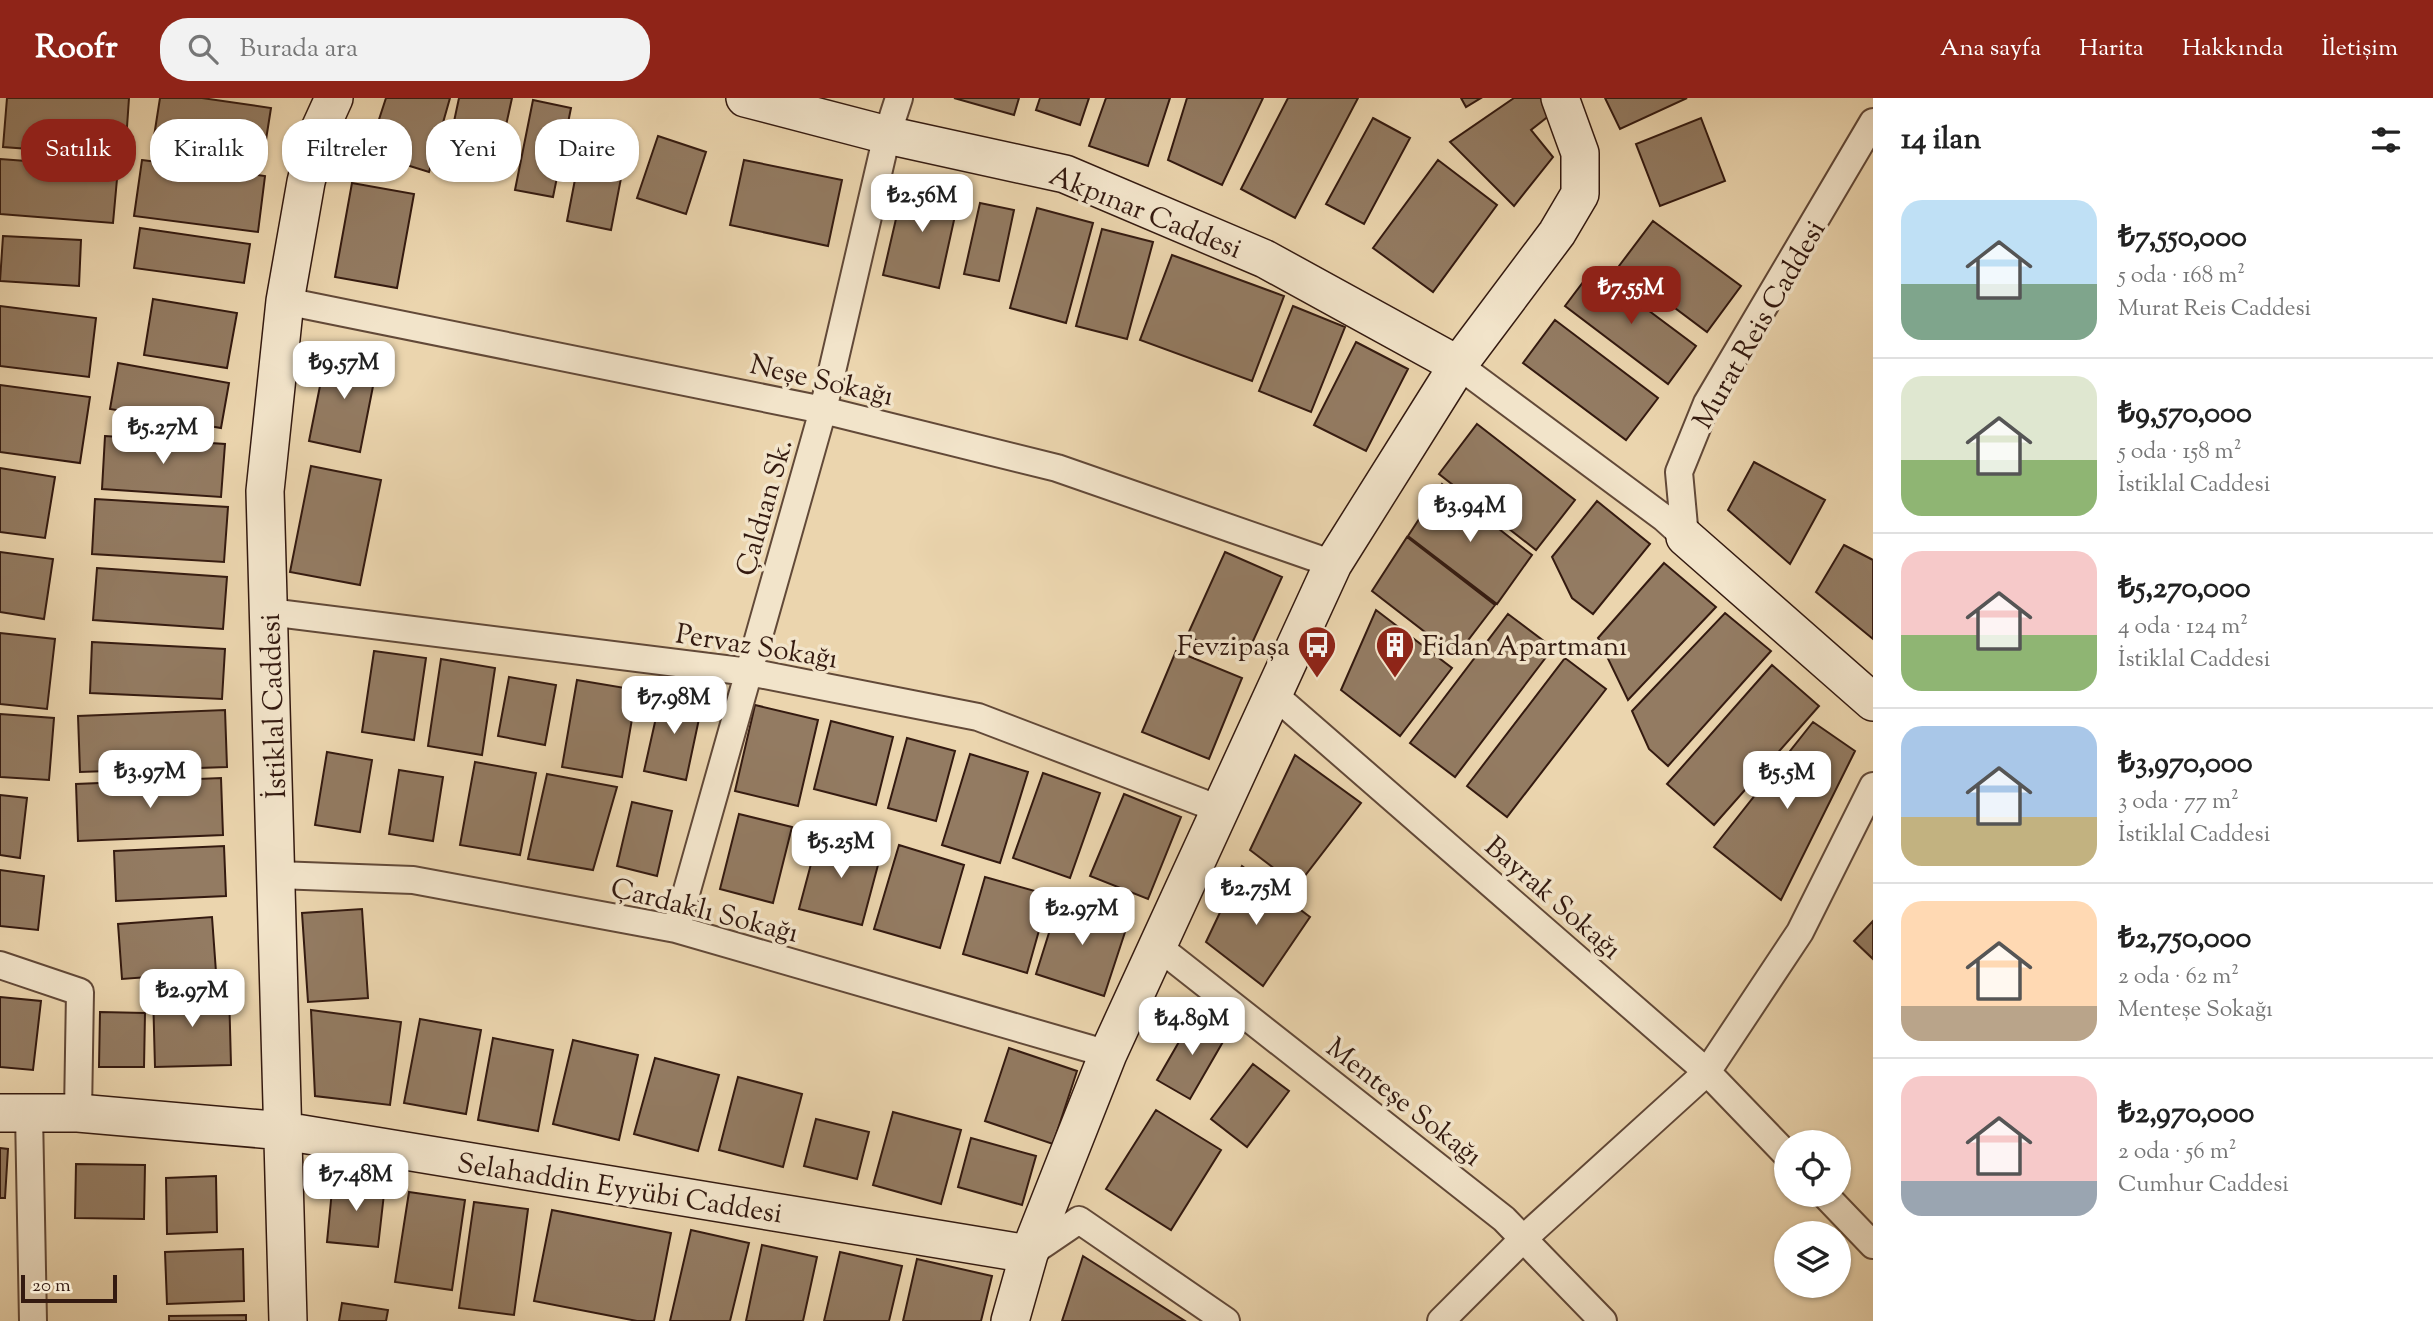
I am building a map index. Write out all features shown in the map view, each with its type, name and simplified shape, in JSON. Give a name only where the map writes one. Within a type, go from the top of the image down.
[{"type":"street","name":"İstiklal Caddesi","points":[[288,1321],[265,491],[285,301],[309,170],[319,131],[334,98]]},
{"type":"street","name":"Çaldıan Sk.","points":[[676,929],[824,410],[887,135],[899,98]]},
{"type":"street","points":[[1010,1321],[1029,1254],[1108,1054],[1333,564],[1458,365],[1558,233],[1580,194],[1580,153],[1560,98]]},
{"type":"street","name":"Akpınar Caddesi","points":[[761,100],[887,135],[1066,174],[1265,259],[1458,365]]},
{"type":"street","name":"Murat Reis Caddesi","points":[[1685,537],[1679,472],[1707,403],[1873,122]]},
{"type":"street","name":"Neşe Sokağı","points":[[285,301],[824,410],[1057,468],[1333,564]]},
{"type":"street","points":[[1458,365],[1685,537],[1873,702]]},
{"type":"street","name":"Pervaz Sokağı","points":[[269,612],[749,672],[978,717],[1219,809]]},
{"type":"street","name":"Bayrak Sokağı","points":[[1272,693],[1707,1072],[1774,1142]]},
{"type":"street","points":[[1440,1321],[1523,1239],[1707,1072],[1800,932],[1873,786]]},
{"type":"street","name":"Çardaklı Sokağı","points":[[277,875],[413,880],[676,929],[1108,1054]]},
{"type":"street","name":"Menteşe Sokağı","points":[[1156,945],[1504,1219],[1603,1321]]},
{"type":"street","points":[[0,965],[80,992],[78,1113]]},
{"type":"street","name":"Selahaddin Eyyübi Caddesi","points":[[15,1114],[78,1113],[284,1131],[1029,1254]]},
{"type":"street","points":[[15,1114],[33,1321]]},
{"type":"street","points":[[1837,1207],[1873,1245]]},
{"type":"street","points":[[1029,1254],[1079,1220],[1226,1321]]},
{"type":"building","points":[[7,98],[129,98],[128,119],[21,119],[21,148],[3,147]]},
{"type":"building","points":[[160,98],[202,98],[271,108],[268,127],[268,119],[157,119]]},
{"type":"building","points":[[386,98],[450,98],[444,119],[426,119],[426,171],[412,167],[412,119],[379,119]]},
{"type":"building","points":[[459,98],[512,98],[507,119],[455,119]]},
{"type":"building","points":[[954,98],[1019,98],[1014,115]]},
{"type":"building","points":[[1040,98],[1089,98],[1080,125],[1036,110]]},
{"type":"building","points":[[1106,98],[1170,98],[1148,166],[1089,146]]},
{"type":"building","points":[[1187,98],[1263,98],[1222,185],[1168,160]]},
{"type":"building","points":[[1288,98],[1358,98],[1295,218],[1241,189]]},
{"type":"building","points":[[1461,98],[1481,98],[1466,107]]},
{"type":"building","points":[[1514,98],[1542,98],[1550,115],[1531,130],[1553,157],[1514,206],[1450,142]]},
{"type":"building","points":[[1605,98],[1687,98],[1620,129]]},
{"type":"building","points":[[533,100],[571,108],[569,119],[535,119],[535,182],[556,182],[553,197],[515,190],[517,182],[521,182],[521,160]]},
{"type":"building","points":[[1373,118],[1410,138],[1364,224],[1326,204]]},
{"type":"building","points":[[1701,118],[1725,181],[1660,206],[1636,144]]},
{"type":"building","points":[[658,136],[706,152],[686,214],[637,198]]},
{"type":"building","points":[[0,159],[21,161],[21,182],[117,182],[113,223],[0,214]]},
{"type":"building","points":[[142,160],[150,161],[150,182],[264,182],[258,232],[134,216]]},
{"type":"building","points":[[744,160],[842,180],[828,246],[730,225]]},
{"type":"building","points":[[1438,160],[1497,205],[1433,292],[1373,248]]},
{"type":"building","points":[[905,180],[960,193],[939,288],[883,275]]},
{"type":"building","points":[[575,182],[620,182],[611,230],[567,221]]},
{"type":"building","points":[[352,183],[414,194],[397,288],[335,277]]},
{"type":"building","points":[[980,203],[1014,210],[999,281],[964,274]]},
{"type":"building","points":[[1037,208],[1093,223],[1066,323],[1010,308]]},
{"type":"building","points":[[1653,221],[1741,286],[1707,332],[1619,266]]},
{"type":"building","points":[[140,228],[250,244],[244,283],[134,268]]},
{"type":"building","points":[[1102,229],[1153,242],[1127,339],[1076,326]]},
{"type":"building","points":[[3,236],[81,240],[79,286],[0,281]]},
{"type":"building","points":[[1172,255],[1284,296],[1252,381],[1140,340]]},
{"type":"building","points":[[1593,269],[1696,346],[1668,384],[1565,306]]},
{"type":"building","points":[[153,299],[237,313],[227,368],[144,355]]},
{"type":"building","points":[[0,306],[96,318],[89,377],[0,366]]},
{"type":"building","points":[[1293,306],[1345,327],[1311,412],[1259,391]]},
{"type":"building","points":[[1555,320],[1658,398],[1626,440],[1523,363]]},
{"type":"building","points":[[1356,342],[1408,369],[1366,451],[1314,425]]},
{"type":"building","points":[[327,351],[378,361],[360,452],[309,441]]},
{"type":"building","points":[[118,363],[229,383],[221,428],[110,409]]},
{"type":"building","points":[[0,385],[90,397],[80,463],[0,452]]},
{"type":"building","points":[[1477,424],[1575,500],[1536,550],[1439,474]]},
{"type":"building","points":[[105,436],[225,444],[221,497],[102,489]]},
{"type":"building","points":[[1754,462],[1825,500],[1790,564],[1728,510]]},
{"type":"building","points":[[311,466],[381,480],[360,585],[290,572]]},
{"type":"building","points":[[0,468],[55,477],[45,538],[0,532]]},
{"type":"building","points":[[1442,484],[1532,555],[1497,604],[1408,536]]},
{"type":"building","points":[[95,499],[228,507],[224,562],[92,554]]},
{"type":"building","points":[[1597,501],[1650,544],[1593,614],[1572,598],[1552,557]]},
{"type":"building","points":[[1407,537],[1495,605],[1456,656],[1372,591]]},
{"type":"building","points":[[1844,545],[1873,560],[1873,639],[1816,592]]},
{"type":"building","points":[[0,552],[53,559],[44,619],[0,612]]},
{"type":"building","points":[[1225,552],[1282,577],[1244,661],[1187,636]]},
{"type":"building","points":[[1664,563],[1716,607],[1628,700],[1598,638]]},
{"type":"building","points":[[97,568],[227,577],[223,629],[93,620]]},
{"type":"building","name":"Fidan Apartmanı","points":[[1376,610],[1452,668],[1400,736],[1341,690]]},
{"type":"building","points":[[1725,613],[1771,651],[1668,766],[1649,749],[1632,711]]},
{"type":"building","points":[[1508,614],[1553,648],[1455,777],[1410,743]]},
{"type":"building","points":[[0,633],[55,639],[47,709],[0,704]]},
{"type":"building","points":[[92,642],[225,649],[222,699],[90,693]]},
{"type":"building","points":[[374,651],[426,658],[414,740],[362,732]]},
{"type":"building","points":[[1176,651],[1242,678],[1209,759],[1142,732]]},
{"type":"building","points":[[1565,658],[1606,689],[1507,817],[1467,786]]},
{"type":"building","points":[[441,659],[495,668],[482,755],[428,746]]},
{"type":"building","points":[[1772,665],[1819,706],[1714,825],[1667,784]]},
{"type":"building","points":[[509,677],[556,685],[545,745],[498,736]]},
{"type":"building","points":[[577,680],[637,690],[622,777],[562,767]]},
{"type":"building","points":[[662,691],[703,700],[686,780],[644,771]]},
{"type":"building","points":[[755,705],[818,720],[798,806],[735,791]]},
{"type":"building","points":[[225,710],[227,767],[80,772],[78,716]]},
{"type":"building","points":[[0,714],[54,718],[49,780],[0,777]]},
{"type":"building","points":[[831,721],[893,737],[876,805],[814,789]]},
{"type":"building","points":[[1813,722],[1855,751],[1781,900],[1714,847]]},
{"type":"building","points":[[907,738],[955,751],[936,821],[888,808]]},
{"type":"building","points":[[327,752],[372,760],[360,832],[315,825]]},
{"type":"building","points":[[970,754],[1028,772],[1000,863],[942,845]]},
{"type":"building","points":[[1295,755],[1361,803],[1297,886],[1250,850]]},
{"type":"building","points":[[475,762],[536,773],[520,855],[460,845]]},
{"type":"building","points":[[399,770],[443,777],[433,841],[389,834]]},
{"type":"building","points":[[1043,773],[1100,793],[1070,878],[1013,858]]},
{"type":"building","points":[[547,774],[617,787],[593,870],[528,859]]},
{"type":"building","points":[[221,778],[223,835],[78,841],[76,784]]},
{"type":"building","points":[[1124,794],[1181,817],[1148,899],[1090,876]]},
{"type":"building","points":[[0,795],[27,798],[20,858],[0,855]]},
{"type":"building","points":[[632,802],[672,811],[657,876],[617,866]]},
{"type":"building","points":[[739,814],[792,827],[773,903],[720,889]]},
{"type":"building","points":[[819,834],[882,850],[862,925],[799,909]]},
{"type":"building","points":[[899,845],[964,865],[940,948],[874,929]]},
{"type":"building","points":[[224,846],[226,896],[116,901],[114,851]]},
{"type":"building","points":[[1242,866],[1310,917],[1263,986],[1206,942]]},
{"type":"building","points":[[0,870],[44,876],[38,930],[0,926]]},
{"type":"building","points":[[985,877],[1049,895],[1027,973],[963,954]]},
{"type":"building","points":[[1060,898],[1129,920],[1104,996],[1036,974]]},
{"type":"building","points":[[362,909],[368,998],[308,1002],[302,913]]},
{"type":"building","points":[[212,917],[216,972],[122,979],[118,924]]},
{"type":"building","points":[[1873,921],[1873,959],[1854,941]]},
{"type":"building","points":[[229,991],[231,1065],[155,1067],[153,993]]},
{"type":"building","points":[[0,997],[41,1001],[33,1070],[0,1067]]},
{"type":"building","points":[[311,1010],[401,1022],[390,1105],[315,1096]]},
{"type":"building","points":[[100,1012],[145,1013],[144,1067],[99,1067]]},
{"type":"building","points":[[1195,1014],[1228,1033],[1190,1099],[1157,1080]]},
{"type":"building","points":[[420,1019],[481,1030],[466,1114],[404,1103]]},
{"type":"building","points":[[493,1038],[553,1050],[538,1131],[478,1120]]},
{"type":"building","points":[[573,1040],[638,1055],[619,1140],[553,1124]]},
{"type":"building","points":[[1009,1048],[1077,1071],[1053,1144],[985,1121]]},
{"type":"building","points":[[655,1058],[719,1075],[698,1151],[634,1134]]},
{"type":"building","points":[[1253,1064],[1289,1091],[1247,1147],[1211,1119]]},
{"type":"building","points":[[738,1077],[802,1094],[783,1167],[719,1150]]},
{"type":"building","points":[[1156,1110],[1221,1150],[1171,1230],[1106,1189]]},
{"type":"building","points":[[893,1112],[961,1130],[941,1204],[873,1185]]},
{"type":"building","points":[[816,1119],[869,1132],[857,1179],[804,1166]]},
{"type":"building","points":[[971,1138],[1036,1156],[1022,1205],[958,1187]]},
{"type":"building","points":[[0,1148],[8,1149],[5,1198],[0,1198]]},
{"type":"building","points":[[76,1164],[145,1165],[144,1219],[75,1218]]},
{"type":"building","points":[[216,1176],[217,1232],[167,1234],[166,1178]]},
{"type":"building","points":[[333,1180],[385,1185],[378,1247],[327,1242]]},
{"type":"building","points":[[409,1192],[465,1200],[452,1290],[395,1282]]},
{"type":"building","points":[[474,1202],[528,1209],[514,1315],[459,1308]]},
{"type":"building","points":[[552,1210],[671,1233],[654,1321],[637,1321],[534,1301]]},
{"type":"building","points":[[691,1230],[749,1243],[730,1321],[670,1321]]},
{"type":"building","points":[[762,1245],[817,1257],[803,1321],[746,1321]]},
{"type":"building","points":[[243,1249],[244,1301],[167,1304],[165,1252]]},
{"type":"building","points":[[840,1252],[902,1266],[889,1321],[824,1321]]},
{"type":"building","points":[[1083,1256],[1185,1321],[1062,1321]]},
{"type":"building","points":[[917,1259],[992,1276],[981,1321],[903,1321]]},
{"type":"building","points":[[342,1303],[388,1310],[386,1321],[339,1321]]},
{"type":"building","points":[[246,1315],[246,1321],[169,1321],[169,1316]]},
{"type":"place","name":"Fevzipaşa","points":[[1317,679]]},
{"type":"place","name":"Fidan Apartmanı","points":[[1395,679]]}]
